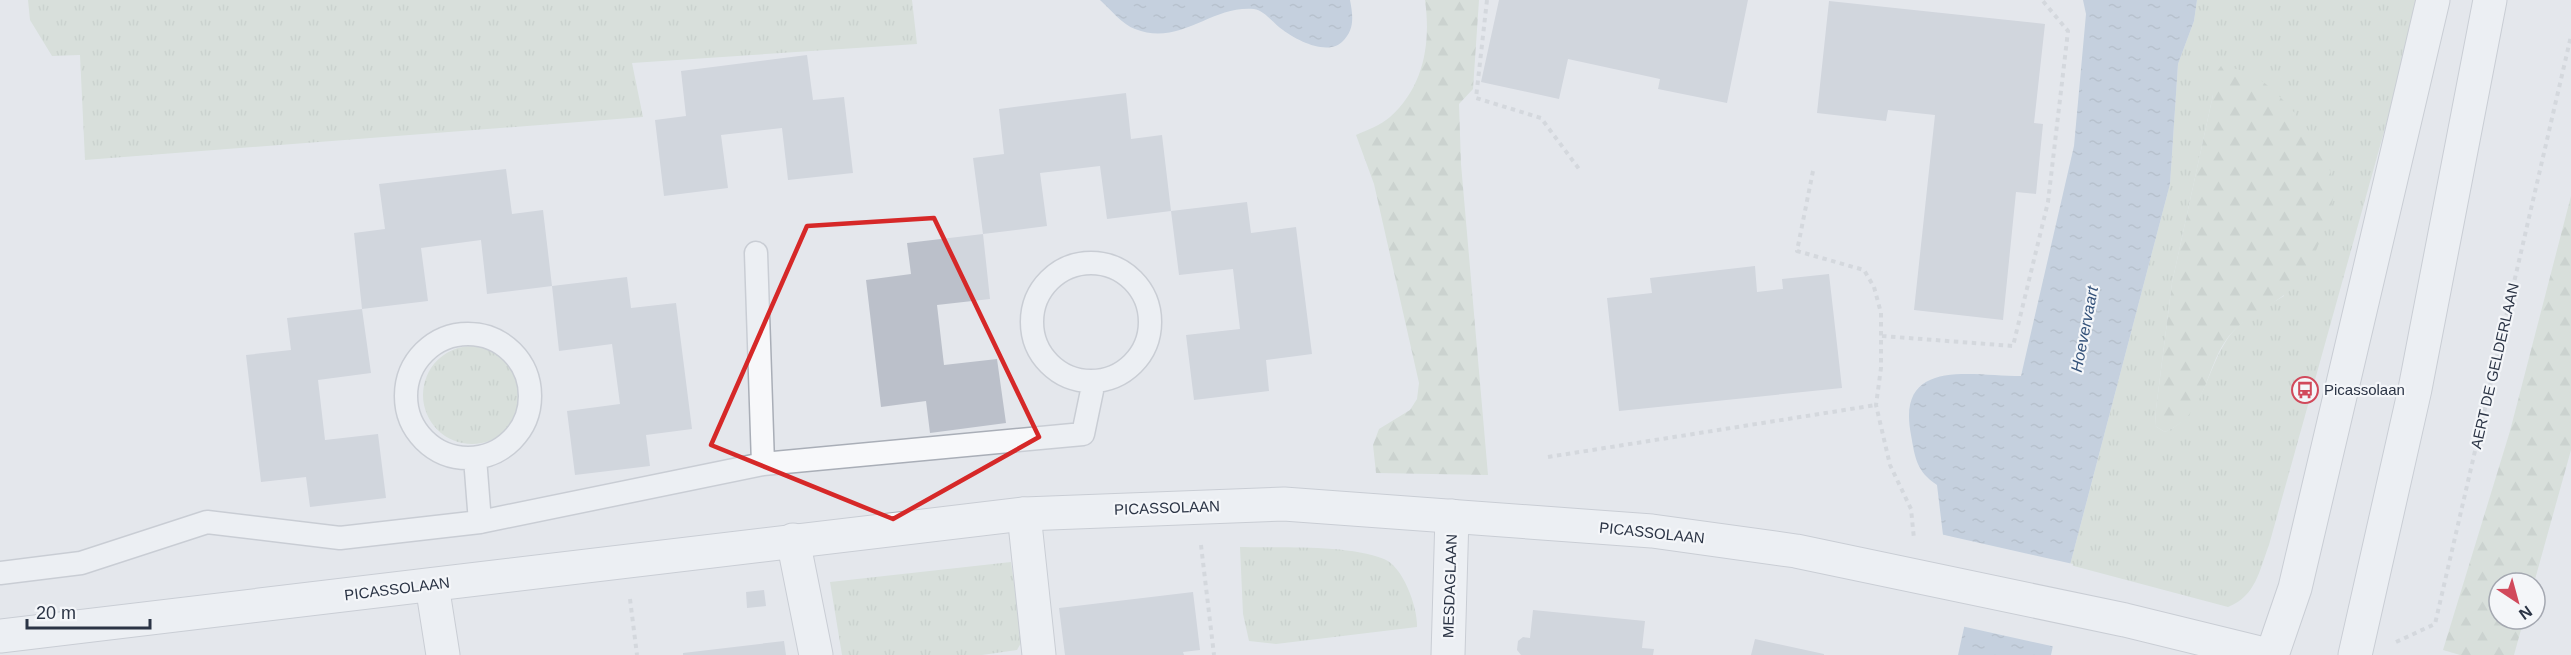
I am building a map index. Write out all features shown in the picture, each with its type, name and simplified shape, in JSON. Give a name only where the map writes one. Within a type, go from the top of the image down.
[{"type":"street","points":[[2270,655],[2295,588],[2433,0]]},
{"type":"street","points":[[2355,655],[2415,389],[2490,0]]},
{"type":"street","name":"PICASSOLAAN","points":[[0,636],[1024,514],[1284,504],[1652,531],[1796,551],[1920,575],[2270,655]]},
{"type":"street","points":[[1024,514],[1039,655]]},
{"type":"street","name":"MESDAGLAAN","points":[[1448,655],[1452,516]]},
{"type":"street","points":[[793,540],[816,655]]},
{"type":"street","points":[[432,585],[443,655]]},
{"type":"lane","points":[[756,253],[763,464]]},
{"type":"lane","points":[[1097,263],[1116,268],[1132,279],[1143,295],[1149,313],[1149,333],[1142,351],[1130,366],[1113,377],[1094,381],[1075,378],[1057,370],[1043,357],[1034,340],[1031,320],[1035,301],[1045,284],[1059,271],[1077,264],[1097,263]]},
{"type":"lane","points":[[472,334],[491,339],[508,349],[522,364],[530,384],[530,405],[524,424],[512,441],[495,453],[475,458],[454,457],[435,449],[428,443],[420,436],[410,418],[406,398],[409,378],[418,360],[433,345],[451,337],[472,334]]},
{"type":"lane","points":[[0,573],[81,563],[207,522],[340,538],[480,522],[763,464],[1083,434],[1094,381]]},
{"type":"lane","points":[[475,458],[480,522]]},
{"type":"path","points":[[1487,0],[1476,98],[1541,118],[1579,169]]},
{"type":"path","points":[[1882,336],[2013,346],[2048,202],[2068,31],[2042,0]]},
{"type":"path","name":"AERT DE GELDERLAAN","points":[[2387,646],[2435,624],[2571,36]]},
{"type":"path","points":[[1813,171],[1797,251],[1864,270],[1874,287],[1881,313],[1882,336],[1876,405],[1890,465],[1911,509],[1920,575]]},
{"type":"path","points":[[1548,457],[1876,405]]},
{"type":"path","points":[[1197,507],[1214,655]]},
{"type":"path","points":[[625,561],[638,655]]},
{"type":"highlighted area","points":[[934,218],[1039,437],[893,519],[711,445],[807,226]]},
{"type":"green space","points":[[28,0],[912,0],[917,44],[632,63],[643,117],[85,160],[80,55],[52,56],[30,20]]},
{"type":"green space","points":[[1425,0],[1479,0],[1473,89],[1459,104],[1461,164],[1488,475],[1376,473],[1373,445],[1379,429],[1410,410],[1417,399],[1419,383],[1374,184],[1356,135],[1390,117],[1411,92],[1418,78],[1426,48]]},
{"type":"green space","points":[[2197,0],[2417,0],[2387,121],[2269,545],[2251,589],[2245,596],[2228,607],[2070,565],[2170,184],[2178,64],[2194,21]],"holes":[[[2213,77],[2284,296],[2254,314],[2233,331],[2203,391],[2188,415],[2165,432],[2155,426],[2172,283],[2213,95]]]},
{"type":"green space","points":[[2221,66],[2241,70],[2259,79],[2271,88],[2295,114],[2326,161],[2332,176],[2333,198],[2323,232],[2306,272],[2289,291],[2247,319],[2229,336],[2190,414],[2165,432],[2155,426],[2172,283],[2213,95],[2213,77]]},
{"type":"green space","points":[[2571,196],[2571,450],[2537,571],[2487,571],[2487,631],[2521,631],[2514,655],[2460,655],[2443,650],[2510,431]]},
{"type":"green space","points":[[472,346],[491,350],[507,360],[517,376],[521,395],[517,414],[507,430],[491,440],[472,444],[453,440],[437,430],[427,414],[423,395],[427,376],[437,360],[453,350]]},
{"type":"green space","points":[[1240,547],[1333,549],[1369,554],[1384,559],[1397,570],[1408,588],[1415,609],[1417,627],[1276,644],[1249,641],[1243,614]]},
{"type":"green space","points":[[1011,562],[1022,641],[1017,650],[982,655],[842,655],[830,582]]},
{"type":"water","points":[[1100,0],[1350,0],[1352,22],[1349,33],[1342,42],[1328,47],[1312,45],[1296,38],[1254,9],[1238,9],[1224,13],[1181,30],[1151,33],[1126,24]]},
{"type":"water","name":"Hoevervaart","points":[[2083,0],[2197,0],[2194,21],[2178,64],[2170,184],[2070,565],[2051,655],[1958,655],[1982,546],[1943,535],[1937,485],[1930,480],[1918,463],[1911,435],[1909,410],[1915,393],[1926,382],[1941,376],[1980,374],[2021,376],[2074,146],[2086,14]]},
{"type":"pier","points":[[1940,534],[2073,564],[2056,647],[1961,626],[1979,547],[1942,538]]},
{"type":"building","points":[[1499,0],[1748,0],[1727,103],[1658,89],[1660,79],[1568,59],[1559,99],[1481,82]]},
{"type":"building","points":[[1829,1],[2045,24],[2034,123],[2043,124],[2036,194],[2016,192],[2003,320],[1914,310],[1935,115],[1888,110],[1886,121],[1817,113]]},
{"type":"building","points":[[807,55],[813,100],[844,97],[853,173],[788,180],[782,128],[721,135],[728,188],[664,196],[655,120],[686,116],[681,71]]},
{"type":"building","points":[[1126,93],[1131,139],[1162,135],[1171,211],[1107,219],[1100,166],[1040,173],[1047,226],[983,234],[973,158],[1004,154],[999,109]]},
{"type":"building","points":[[506,169],[512,214],[543,210],[552,286],[487,294],[481,240],[421,248],[428,301],[362,309],[354,233],[385,229],[379,184]]},
{"type":"building","points":[[1247,202],[1251,233],[1296,227],[1312,354],[1266,360],[1269,391],[1194,400],[1186,335],[1240,329],[1233,269],[1179,275],[1171,211]]},
{"type":"building","points":[[983,234],[990,299],[937,305],[944,365],[997,359],[1006,423],[930,433],[926,401],[881,407],[866,280],[911,274],[907,243]]},
{"type":"building","points":[[1755,266],[1757,292],[1783,289],[1782,279],[1829,274],[1842,388],[1619,411],[1607,298],[1652,293],[1650,278]]},
{"type":"building","points":[[627,277],[631,308],[676,303],[692,429],[646,435],[650,466],[575,475],[567,411],[620,404],[612,344],[559,351],[552,286]]},
{"type":"building","points":[[362,309],[371,373],[318,380],[325,440],[378,434],[386,498],[310,507],[306,477],[261,482],[246,355],[291,350],[287,318]]},
{"type":"building","points":[[764,590],[766,606],[747,608],[746,592]]},
{"type":"building","points":[[1193,592],[1200,650],[1183,652],[1184,655],[1065,655],[1059,608]]},
{"type":"building","points":[[1533,610],[1645,621],[1642,648],[1654,649],[1653,655],[1521,655],[1517,650],[1518,641],[1523,637],[1530,638]]},
{"type":"building","points":[[1755,639],[1824,654],[1824,655],[1751,655]]},
{"type":"building","points":[[784,641],[786,655],[683,655],[683,653]]},
{"type":"place","name":"Picassolaan","points":[[2305,390]]}]
